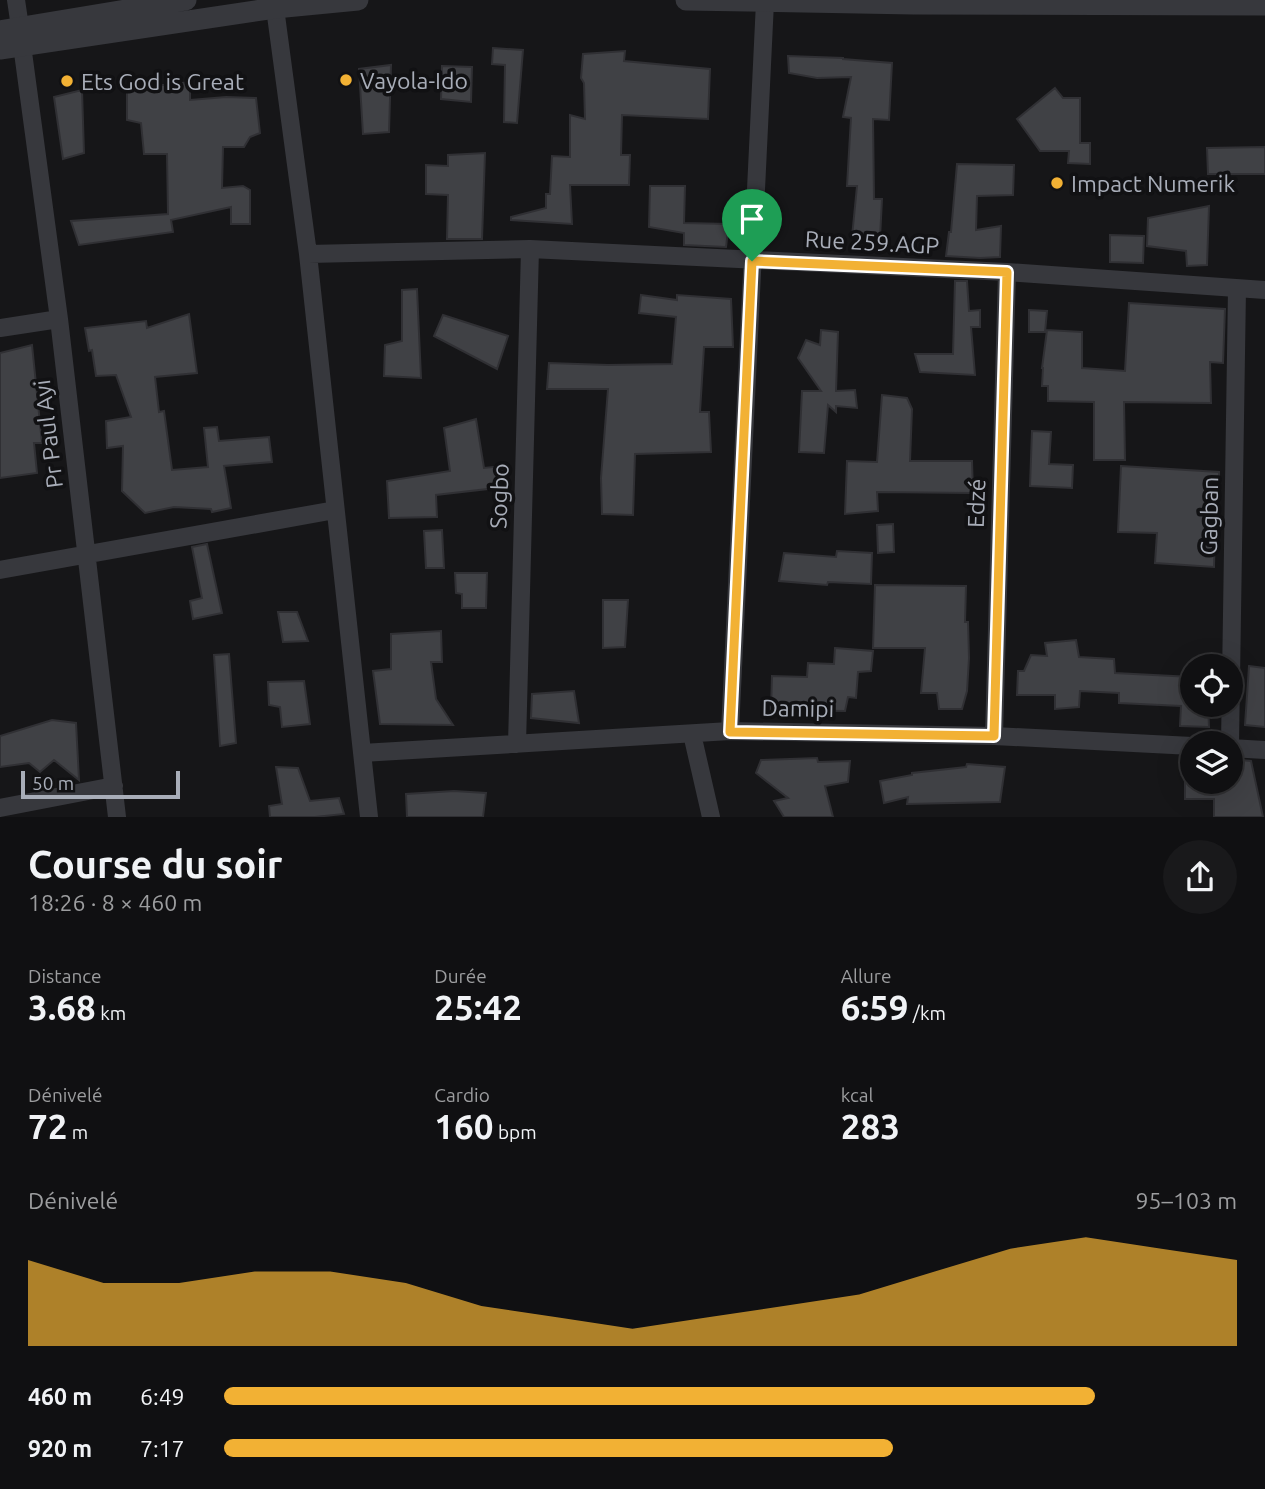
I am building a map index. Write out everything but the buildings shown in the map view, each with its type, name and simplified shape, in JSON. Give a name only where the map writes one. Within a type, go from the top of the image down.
[{"type":"street","name":"Pr Paul Ayi","points":[[16,0],[14,34],[59,319],[117,817]]},
{"type":"street","points":[[0,49],[14,34],[186,0]]},
{"type":"street","points":[[14,34],[358,0]]},
{"type":"street","points":[[686,0],[1265,5]]},
{"type":"street","points":[[730,732],[765,1]]},
{"type":"street","points":[[275,8],[308,254],[369,817]]},
{"type":"street","name":"Rue 259.AGP","points":[[308,254],[530,249],[1007,272],[1265,290]]},
{"type":"street","name":"Sogbo","points":[[517,744],[530,249]]},
{"type":"street","name":"Edzé","points":[[994,736],[1007,272]]},
{"type":"street","name":"Gagban","points":[[1230,731],[1237,289]]},
{"type":"street","points":[[0,328],[59,319]]},
{"type":"street","points":[[0,570],[335,510]]},
{"type":"street","name":"Damipi","points":[[362,753],[730,732],[994,736],[1180,745]]},
{"type":"street","points":[[692,734],[711,817]]},
{"type":"street","points":[[1243,747],[1265,750]]},
{"type":"street","points":[[0,808],[114,786]]},
{"type":"place","name":"Vayola-Ido","points":[[346,80]]},
{"type":"place","name":"Ets God is Great","points":[[67,81]]},
{"type":"place","name":"Impact Numerik","points":[[1057,183]]},
{"type":"route","points":[[752,261],[1007,272],[994,736],[730,732],[752,261]]}]
